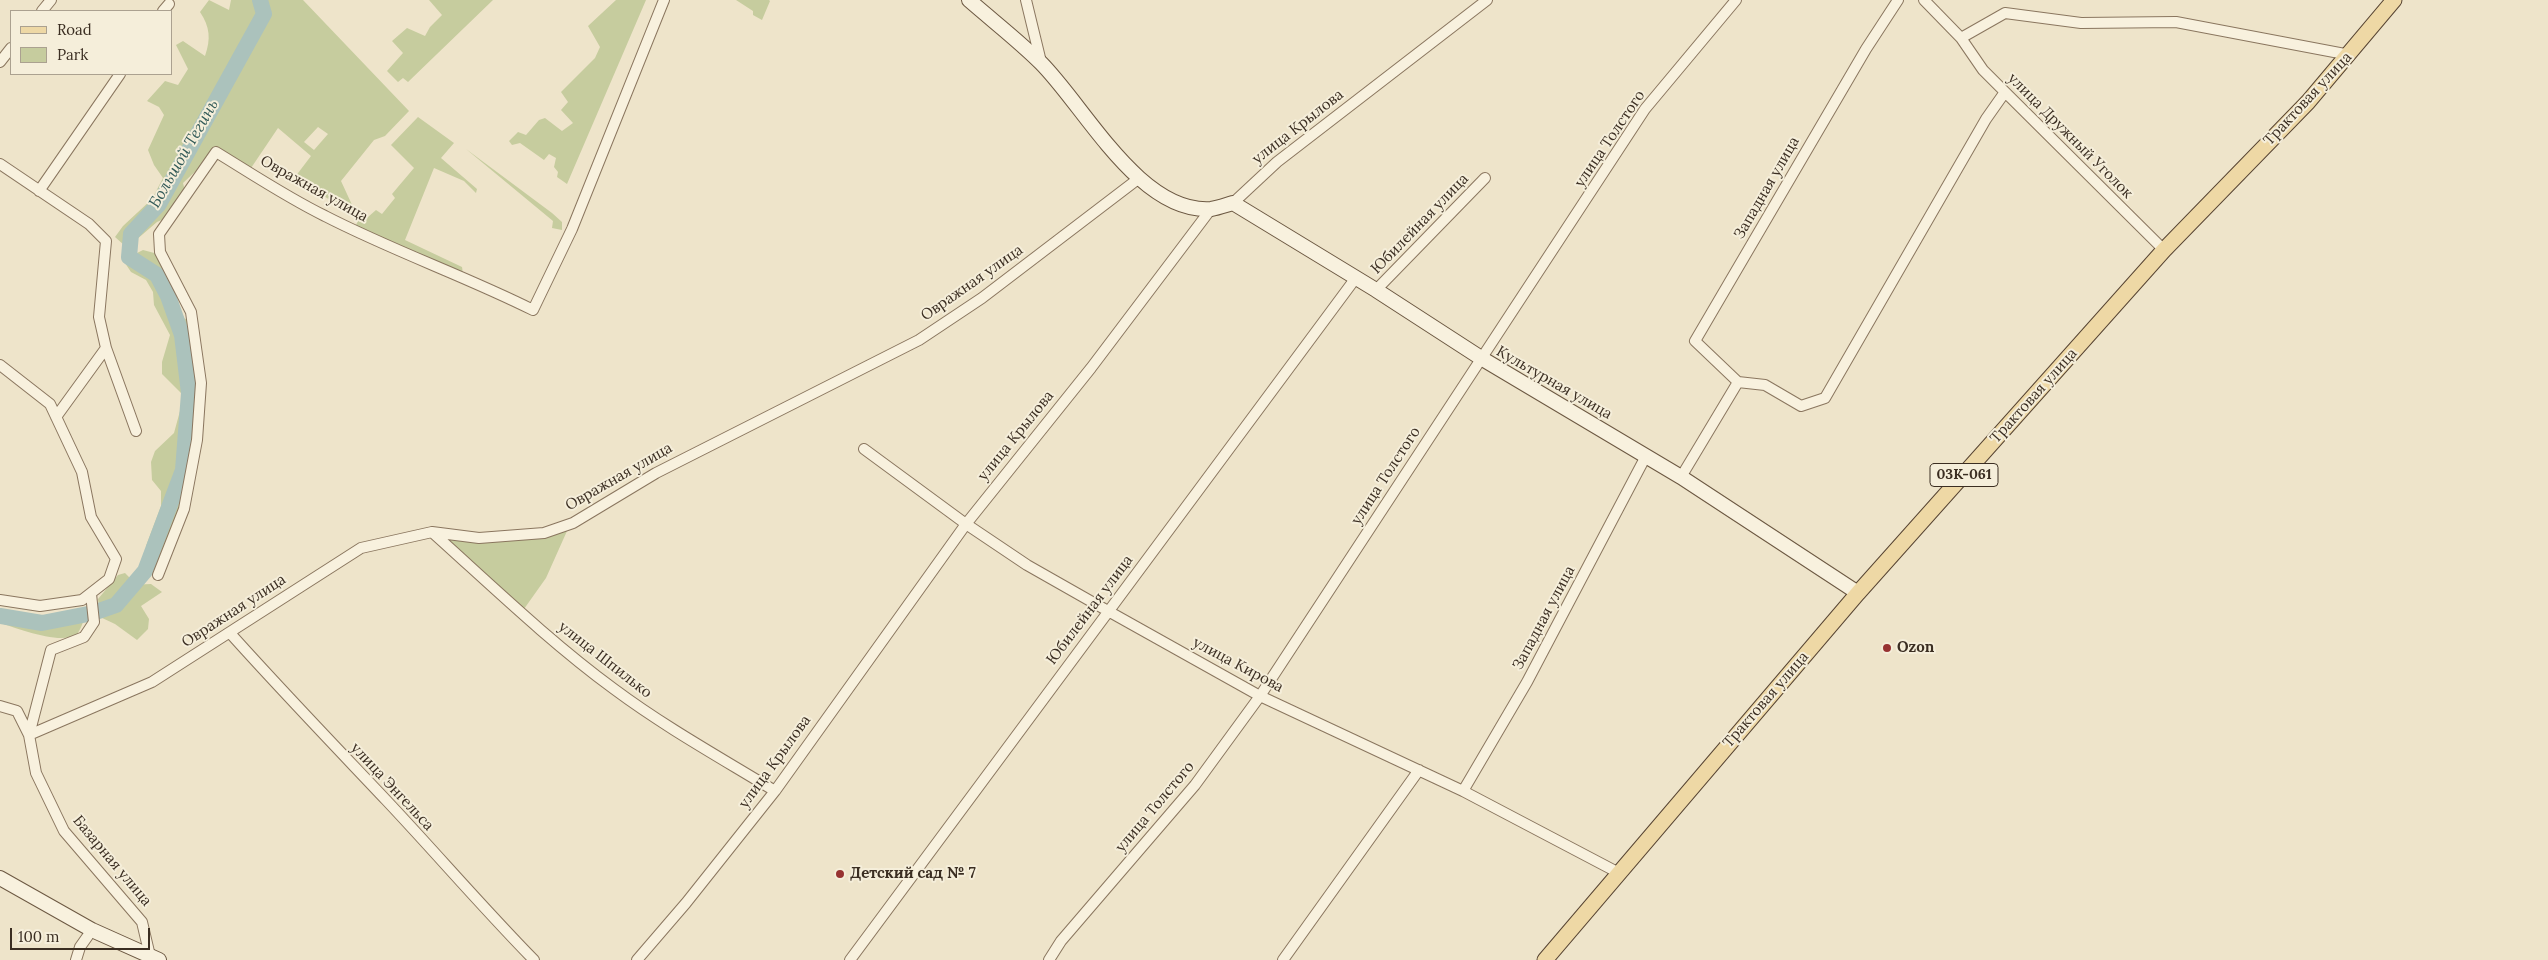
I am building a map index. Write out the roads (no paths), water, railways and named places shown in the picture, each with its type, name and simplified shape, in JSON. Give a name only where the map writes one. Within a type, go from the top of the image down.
[{"type":"main road","name":"Трактовая улица","points":[[1545,960],[1858,593],[2164,250],[2308,102],[2394,0]]},
{"type":"street","points":[[43,10],[51,0]]},
{"type":"street","name":"Овражная улица","points":[[158,575],[184,509],[197,440],[201,383],[190,312],[160,252],[159,234],[216,152],[324,216],[481,284],[534,310],[572,229],[664,0]]},
{"type":"street","points":[[969,0],[1041,63],[1138,179],[1162,196],[1181,205],[1211,209]]},
{"type":"street","points":[[1026,0],[1041,63]]},
{"type":"street","name":"улица Крылова","points":[[637,960],[686,903],[776,791],[966,524],[1091,368],[1211,209],[1233,203],[1277,162],[1487,0]]},
{"type":"street","name":"улица Толстого","points":[[1049,960],[1061,941],[1195,785],[1260,696],[1645,109],[1736,0]]},
{"type":"street","name":"Западная улица","points":[[1738,382],[1695,340],[1861,56],[1898,0]]},
{"type":"street","name":"улица Дружный Уголок","points":[[1924,0],[1961,38],[1984,70],[2005,92],[2164,250]]},
{"type":"street","points":[[1961,38],[2005,13],[2081,23],[2176,22],[2350,54]]},
{"type":"street","points":[[0,62],[10,49]]},
{"type":"street","points":[[40,191],[119,75]]},
{"type":"street","points":[[1681,477],[1738,382],[1765,385],[1801,406],[1824,398],[1986,119],[2005,92]]},
{"type":"street","points":[[0,164],[89,224],[106,241],[99,317],[106,348],[136,431]]},
{"type":"street","name":"Юбилейная улица","points":[[1376,290],[1485,178]]},
{"type":"street","name":"Овражная улица","points":[[29,735],[152,682],[361,548],[432,532],[479,538],[544,533],[573,524],[656,472],[794,405],[920,340],[982,298],[1138,179]]},
{"type":"street","name":"Культурная улица","points":[[1233,203],[1355,279],[1376,290],[1481,358],[1681,477],[1858,593]]},
{"type":"street","name":"Юбилейная улица","points":[[850,960],[1355,279]]},
{"type":"street","points":[[56,417],[106,348]]},
{"type":"street","points":[[0,365],[50,404],[82,472],[91,517],[116,559],[109,579],[82,600],[40,606],[0,600]]},
{"type":"street","name":"улица Кирова","points":[[864,449],[966,524],[1027,565],[1108,611],[1260,696],[1463,791],[1619,873]]},
{"type":"street","name":"Западная улица","points":[[1463,791],[1527,682],[1646,456]]},
{"type":"street","name":"улица Шпилько","points":[[432,532],[525,615],[613,689],[681,734],[776,791]]},
{"type":"street","points":[[29,735],[51,650],[84,637],[94,622],[91,594]]},
{"type":"street","name":"улица Энгельса","points":[[230,633],[298,710],[387,801],[482,907],[534,960]]},
{"type":"street","name":"Базарная улица","points":[[0,706],[17,712],[29,735],[36,773],[64,831],[142,922],[155,958]]},
{"type":"street","points":[[1282,960],[1419,770]]},
{"type":"street","points":[[0,878],[92,930],[155,958]]},
{"type":"street","points":[[76,960],[80,947],[92,930]]},
{"type":"waterway","name":"Большой Тегинь","points":[[0,616],[42,623],[93,613],[116,605],[145,571],[183,470],[189,393],[182,335],[168,296],[157,275],[129,257],[131,234],[159,204],[264,14],[260,0]]},
{"type":"place","name":"Ozon","points":[[1887,648]]},
{"type":"place","name":"Детский сад № 7","points":[[840,874]]}]
